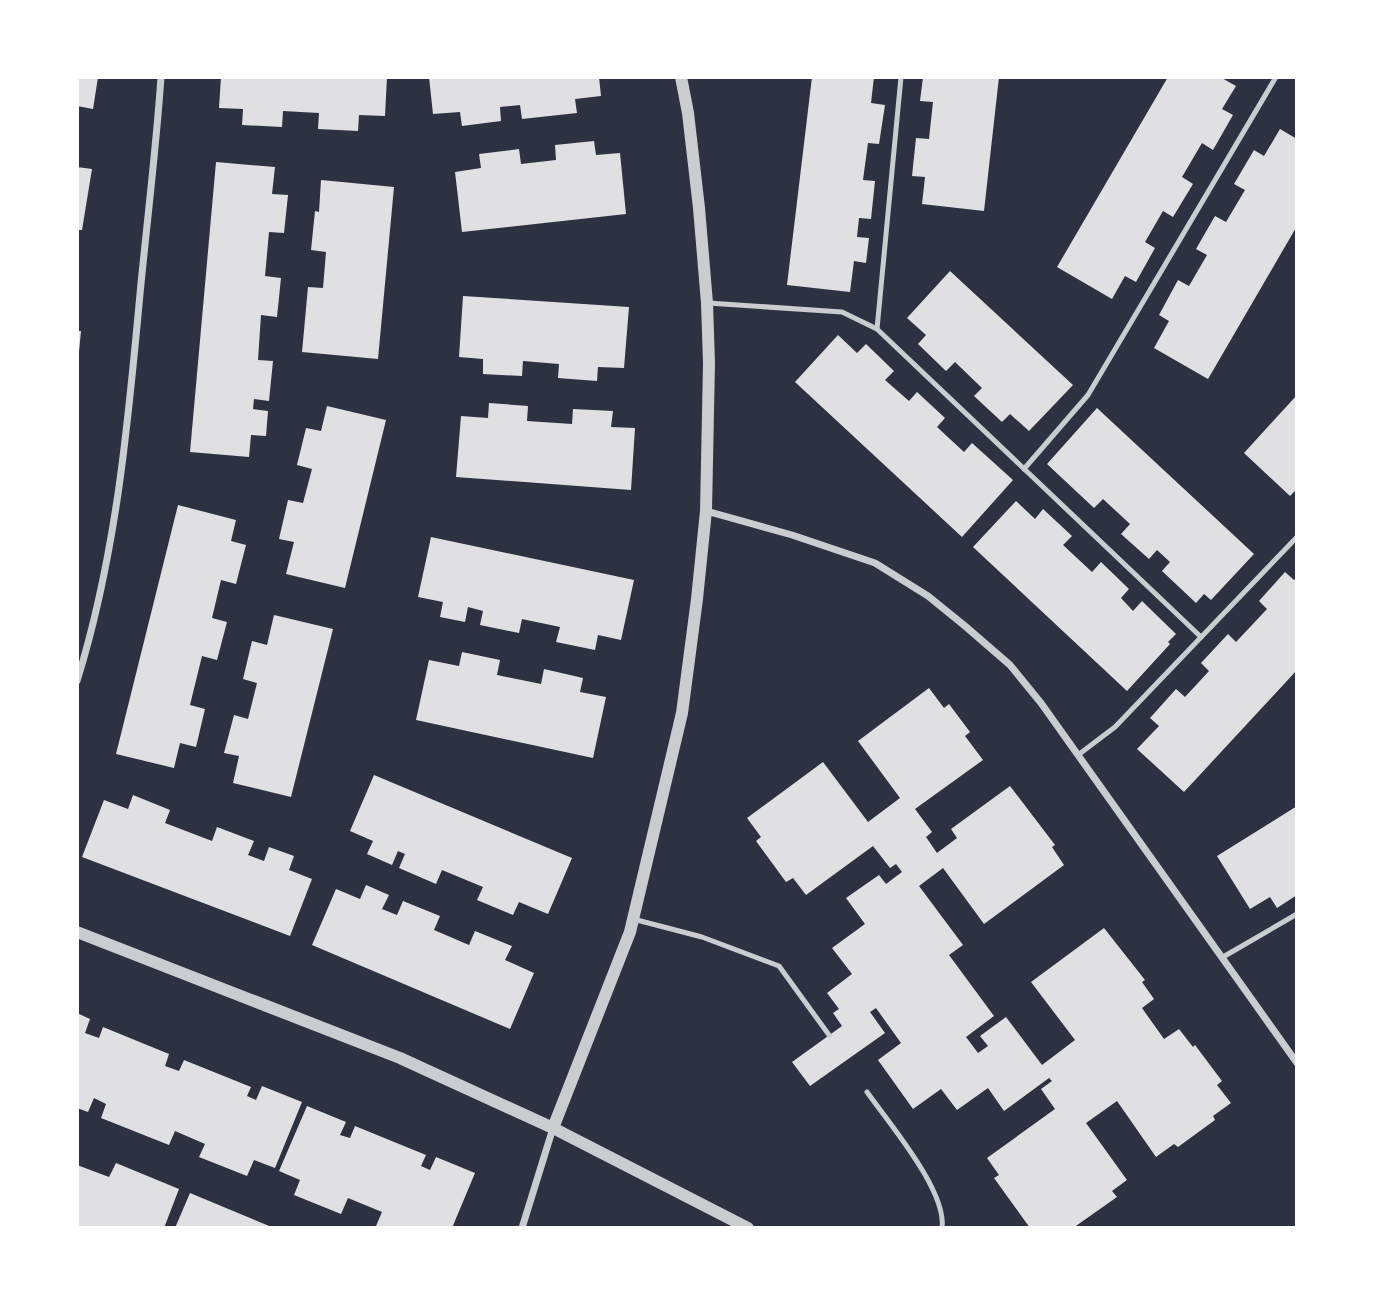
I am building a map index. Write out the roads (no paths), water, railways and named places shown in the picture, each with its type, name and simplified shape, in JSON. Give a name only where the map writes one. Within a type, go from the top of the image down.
[{"type":"street","points":[[77,681],[95,623],[127,433],[161,77]]},
{"type":"street","points":[[522,1228],[553,1128],[616,971],[633,919],[682,713],[706,511],[710,410],[707,303],[696,181],[681,77]]},
{"type":"street","points":[[706,511],[792,535],[875,563],[928,596],[1010,665],[1041,703],[1297,1063]]},
{"type":"street","points":[[77,932],[400,1058],[553,1128],[748,1228]]},
{"type":"lane","points":[[877,328],[901,77]]},
{"type":"lane","points":[[1024,469],[1088,395],[1276,77]]},
{"type":"lane","points":[[707,303],[842,312],[877,328],[1201,637]]},
{"type":"lane","points":[[1078,755],[1115,727],[1297,537]]},
{"type":"lane","points":[[1223,957],[1297,914]]},
{"type":"lane","points":[[633,919],[702,937],[779,966],[829,1035]]},
{"type":"lane","points":[[867,1092],[933,1188],[941,1207],[942,1228]]}]
